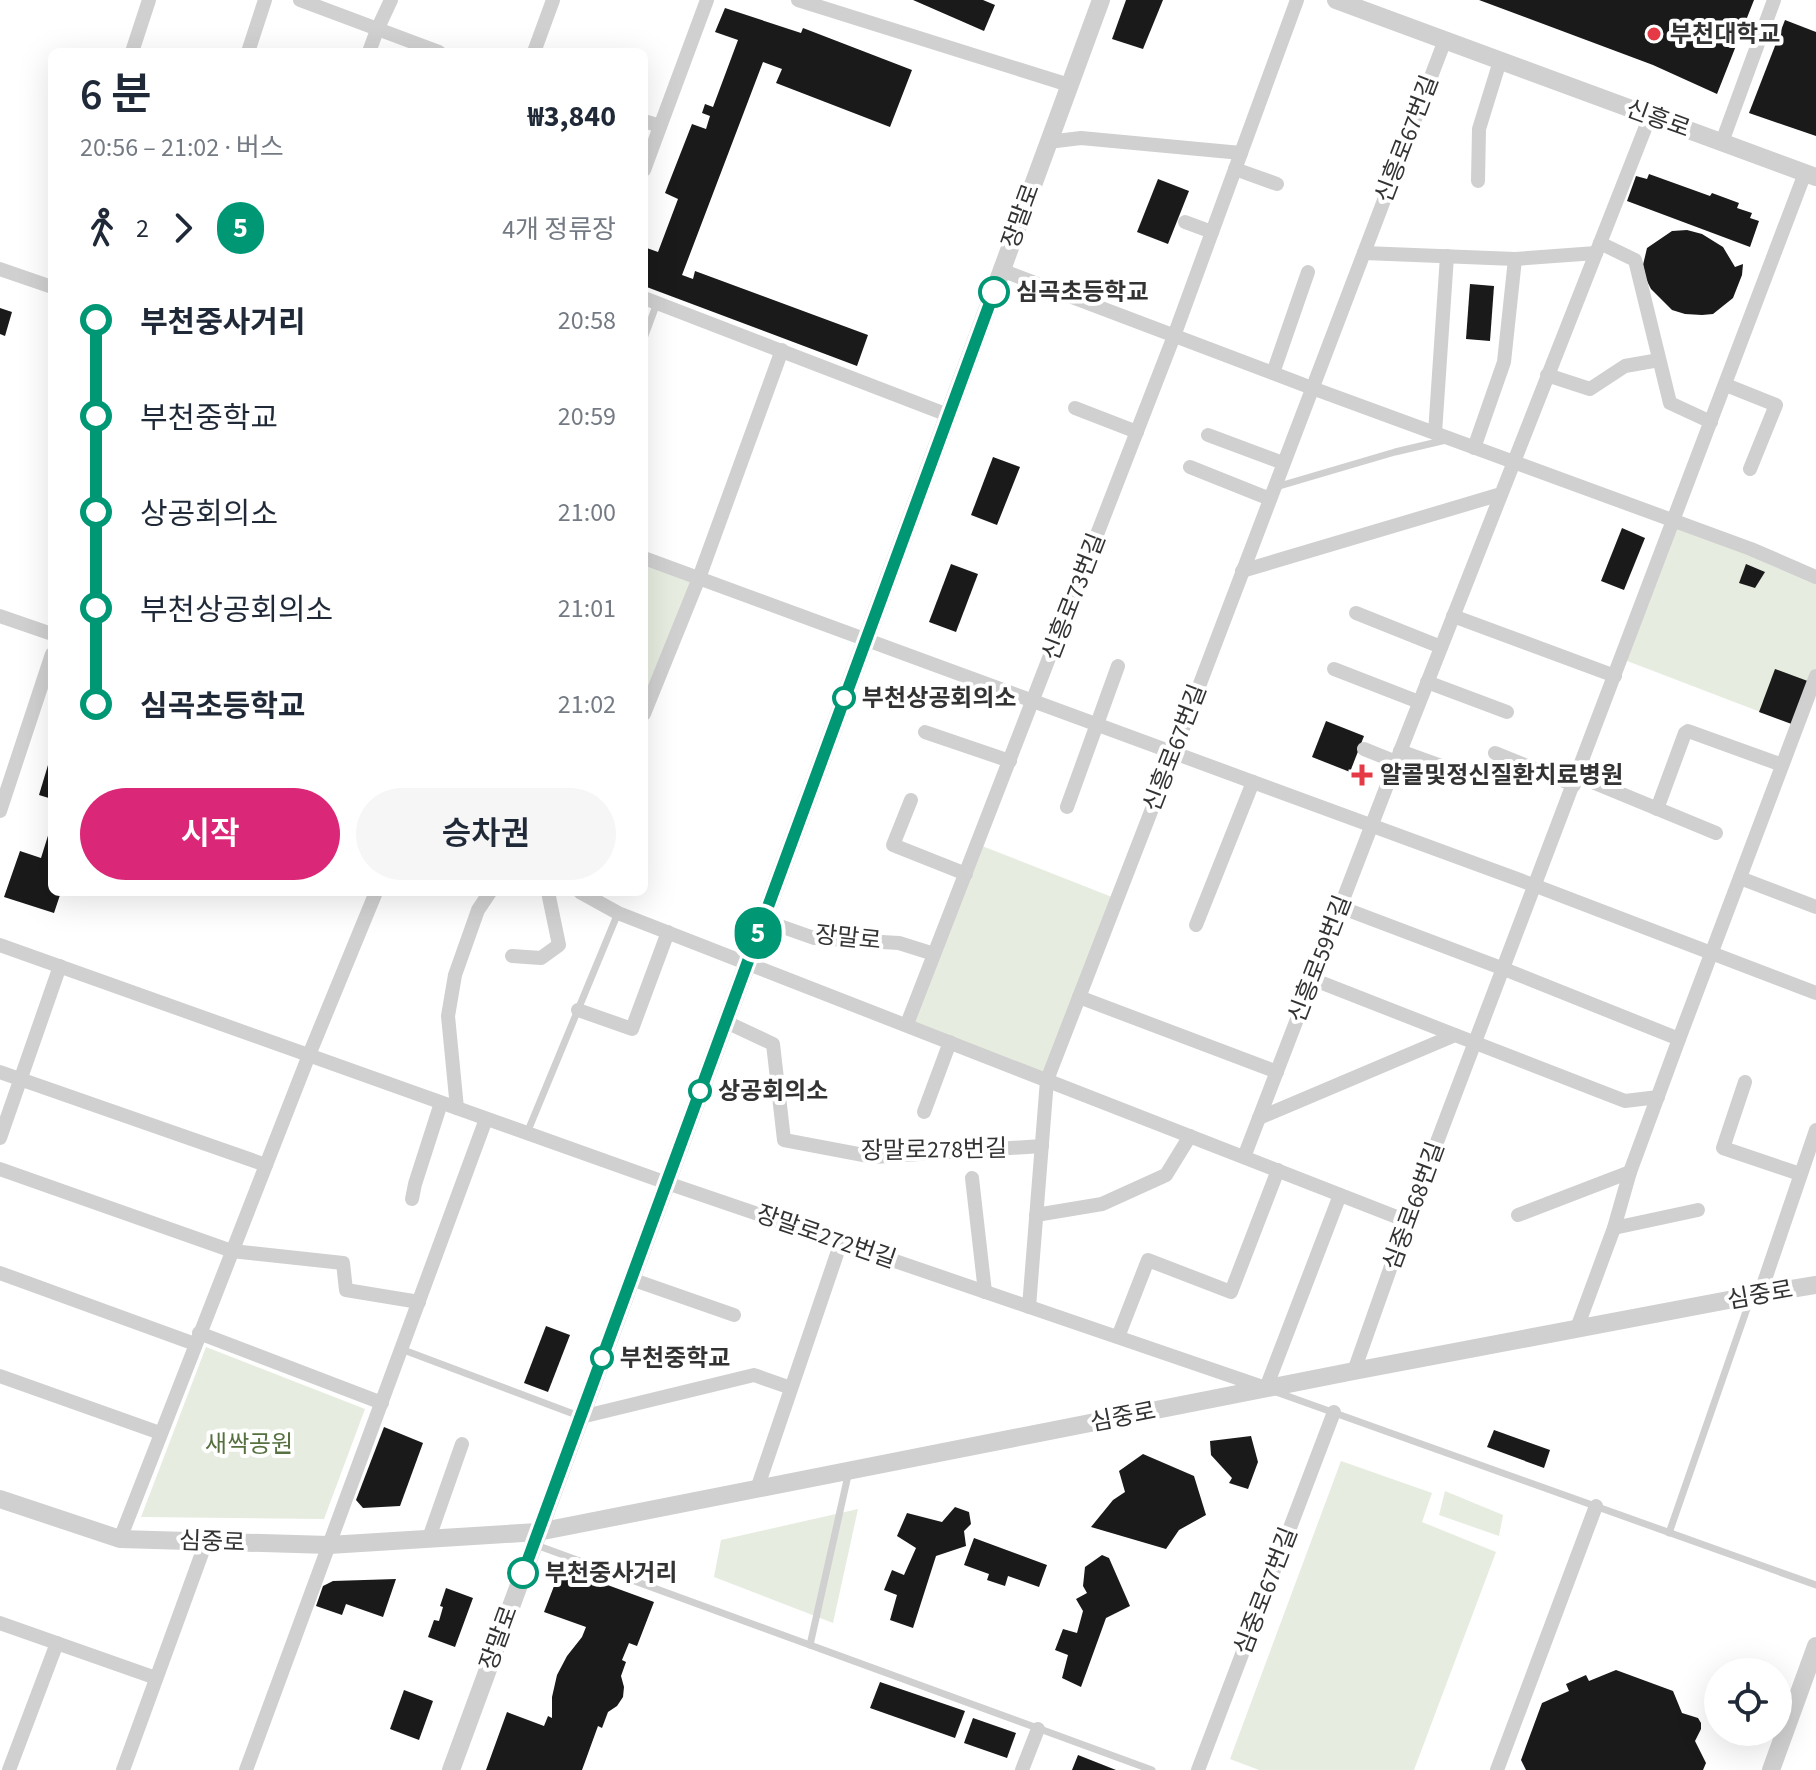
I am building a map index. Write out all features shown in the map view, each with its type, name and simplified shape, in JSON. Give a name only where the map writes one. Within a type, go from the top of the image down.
[{"type":"street","points":[[133,48],[149,0]]},
{"type":"street","points":[[249,48],[265,0]]},
{"type":"street","points":[[300,0],[414,48]]},
{"type":"street","points":[[370,48],[391,0]]},
{"type":"street","points":[[535,48],[553,0]]},
{"type":"street","points":[[648,159],[707,0]]},
{"type":"street","points":[[798,0],[1069,85]]},
{"type":"street","name":"장말로","points":[[451,1770],[1101,0]]},
{"type":"street","name":"신흥로73번길","points":[[907,1024],[1174,336],[1297,0]]},
{"type":"street","name":"신흥로","points":[[1336,0],[1811,175]]},
{"type":"street","points":[[1722,142],[1774,0]]},
{"type":"street","name":"신흥로67번길","points":[[1029,1307],[1047,1080],[1445,40]]},
{"type":"street","points":[[1478,181],[1479,129],[1500,61]]},
{"type":"street","name":"신흥로59번길","points":[[1244,1157],[1650,116]]},
{"type":"street","points":[[648,122],[660,126]]},
{"type":"street","points":[[1048,142],[1081,138],[1241,153]]},
{"type":"street","points":[[1235,169],[1277,184]]},
{"type":"street","name":"심중로68번길","points":[[1354,1371],[1407,1221],[1711,422],[1811,175]]},
{"type":"street","points":[[1185,222],[1212,232]]},
{"type":"street","points":[[1364,253],[1515,259],[1598,248],[1635,260],[1670,403],[1711,422]]},
{"type":"street","points":[[1435,433],[1447,256]]},
{"type":"street","points":[[1474,448],[1504,362],[1515,259]]},
{"type":"street","points":[[0,269],[48,286]]},
{"type":"street","points":[[1001,270],[1751,549],[1816,577]]},
{"type":"street","points":[[1273,373],[1308,272]]},
{"type":"street","points":[[651,301],[948,415]]},
{"type":"street","points":[[648,704],[699,578],[782,350]]},
{"type":"street","points":[[1547,375],[1590,389],[1625,366],[1659,360]]},
{"type":"street","points":[[1726,385],[1776,405],[1750,469]]},
{"type":"street","points":[[1075,408],[1137,432]]},
{"type":"street","points":[[1208,435],[1283,463]]},
{"type":"street","points":[[1190,467],[1272,493]]},
{"type":"street","points":[[1242,571],[1501,494]]},
{"type":"street","points":[[648,559],[1536,886],[1816,993]]},
{"type":"street","points":[[1356,613],[1441,647]]},
{"type":"street","points":[[0,616],[48,633]]},
{"type":"street","points":[[1453,616],[1615,676]]},
{"type":"street","points":[[0,811],[48,666]]},
{"type":"street","points":[[1067,807],[1118,666]]},
{"type":"street","points":[[1334,669],[1419,702]]},
{"type":"street","points":[[1577,1328],[1614,1228],[1630,1172],[1816,676]]},
{"type":"street","points":[[1427,682],[1507,712]]},
{"type":"street","points":[[1657,809],[1688,731],[1782,765]]},
{"type":"street","points":[[925,732],[1010,761]]},
{"type":"street","points":[[1364,749],[1480,780]]},
{"type":"street","points":[[1495,753],[1657,809],[1716,833]]},
{"type":"street","points":[[1196,925],[1253,782]]},
{"type":"street","points":[[911,800],[893,845],[966,874]]},
{"type":"street","points":[[1740,878],[1816,907]]},
{"type":"street","points":[[120,1539],[374,896]]},
{"type":"street","points":[[457,1108],[448,1016],[455,975],[478,910],[487,896]]},
{"type":"street","points":[[512,956],[541,958],[559,945],[549,896]]},
{"type":"street","points":[[587,896],[618,913],[1407,1221]]},
{"type":"street","points":[[1340,907],[1679,1039]]},
{"type":"street","name":"장말로","points":[[763,920],[814,938],[899,943],[934,954]]},
{"type":"street","points":[[578,1010],[632,1029],[668,932]]},
{"type":"street","name":"장말로272번길","points":[[0,945],[667,1183],[1266,1388]]},
{"type":"street","points":[[0,1138],[60,966]]},
{"type":"street","points":[[1312,979],[1625,1101],[1658,1097]]},
{"type":"street","points":[[1079,997],[1277,1072]]},
{"type":"street","name":"장말로278번길","points":[[726,1022],[773,1044],[784,1140],[874,1157],[1042,1146]]},
{"type":"street","points":[[1259,1118],[1455,1035]]},
{"type":"street","points":[[924,1112],[950,1042]]},
{"type":"street","points":[[0,1072],[266,1165]]},
{"type":"street","points":[[1745,1082],[1723,1148],[1807,1170]]},
{"type":"street","points":[[412,1199],[441,1103]]},
{"type":"street","points":[[246,1770],[486,1119]]},
{"type":"street","points":[[1756,1294],[1807,1170],[1816,1130]]},
{"type":"street","points":[[1036,1215],[1102,1204],[1166,1175],[1190,1136]]},
{"type":"street","points":[[0,1169],[232,1251],[343,1263],[346,1290],[419,1302]]},
{"type":"street","points":[[1118,1337],[1148,1260],[1231,1292],[1278,1170]]},
{"type":"street","points":[[1518,1215],[1630,1172]]},
{"type":"street","points":[[972,1178],[985,1292]]},
{"type":"street","points":[[1266,1388],[1340,1195]]},
{"type":"street","points":[[1614,1228],[1698,1210]]},
{"type":"street","points":[[757,1489],[841,1242]]},
{"type":"street","points":[[0,1273],[382,1403]]},
{"type":"street","points":[[631,1279],[734,1315]]},
{"type":"street","name":"심중로","points":[[0,1499],[120,1539],[329,1545],[429,1538],[536,1538],[757,1489],[1266,1388],[1816,1285]]},
{"type":"street","points":[[581,1417],[754,1375],[791,1388]]},
{"type":"street","points":[[0,1376],[160,1433]]},
{"type":"street","name":"심중로67번길","points":[[1198,1770],[1334,1412]]},
{"type":"street","points":[[429,1538],[462,1444]]},
{"type":"street","points":[[1497,1770],[1596,1506]]},
{"type":"street","points":[[123,1770],[206,1542]]},
{"type":"street","points":[[0,1623],[156,1678]]},
{"type":"street","points":[[5,1769],[57,1643]]},
{"type":"street","points":[[1771,1770],[1816,1646]]},
{"type":"street","points":[[1022,1770],[1038,1729]]},
{"type":"lane","points":[[1272,493],[1395,452],[1450,439]]},
{"type":"lane","points":[[527,1133],[618,913]]},
{"type":"lane","points":[[1669,1533],[1756,1294]]},
{"type":"lane","points":[[401,1349],[581,1417]]},
{"type":"lane","points":[[1266,1388],[1816,1585]]},
{"type":"lane","points":[[810,1645],[849,1471]]},
{"type":"lane","points":[[536,1538],[810,1645],[1152,1770]]},
{"type":"green space","points":[[1674,521],[1816,577],[1816,676],[1797,726],[1622,659]]},
{"type":"green space","points":[[648,559],[699,578],[648,704]]},
{"type":"green space","points":[[977,844],[1117,899],[1047,1080],[907,1024]]},
{"type":"green space","name":"새싹공원","points":[[206,1347],[365,1409],[324,1519],[141,1517]]},
{"type":"green space","points":[[1341,1461],[1432,1493],[1422,1522],[1496,1552],[1414,1770],[1259,1770],[1230,1759]]},
{"type":"green space","points":[[1445,1491],[1503,1515],[1499,1536],[1439,1515]]},
{"type":"green space","points":[[858,1509],[833,1623],[714,1577],[721,1540]]},
{"type":"building","points":[[913,0],[983,0],[995,5],[984,31]]},
{"type":"building","points":[[1126,0],[1163,0],[1143,49],[1112,39]]},
{"type":"building","name":"부천대학교","points":[[1479,0],[1754,0],[1717,94],[1653,65]]},
{"type":"building","points":[[725,8],[801,33],[803,28],[912,70],[890,127],[776,83],[782,69],[763,62],[682,275],[693,279],[695,271],[868,335],[857,366],[648,288],[648,248],[658,252],[678,199],[665,193],[692,124],[706,129],[710,116],[702,113],[705,104],[713,107],[738,40],[715,32]]},
{"type":"building","points":[[1785,20],[1816,32],[1816,136],[1749,113]]},
{"type":"building","points":[[1649,174],[1739,203],[1737,208],[1752,213],[1750,218],[1759,221],[1750,247],[1627,201],[1636,176],[1647,179]]},
{"type":"building","points":[[1158,179],[1189,191],[1168,244],[1137,232]]},
{"type":"building","points":[[1687,230],[1702,234],[1723,247],[1735,267],[1743,264],[1733,298],[1713,314],[1685,314],[1672,310],[1651,289],[1646,279],[1643,265],[1647,248],[1672,231]]},
{"type":"building","points":[[1470,284],[1494,286],[1490,341],[1466,339]]},
{"type":"building","points":[[0,308],[12,312],[5,336],[0,334]]},
{"type":"building","points":[[993,457],[1020,467],[997,525],[971,515]]},
{"type":"building","points":[[1622,528],[1645,538],[1624,590],[1601,581]]},
{"type":"building","points":[[951,564],[978,574],[956,632],[929,622]]},
{"type":"building","points":[[1746,564],[1765,572],[1755,588],[1739,583]]},
{"type":"building","points":[[1775,669],[1813,683],[1797,726],[1759,712]]},
{"type":"building","points":[[1326,721],[1364,736],[1350,772],[1312,757]]},
{"type":"building","points":[[48,765],[48,798],[39,795]]},
{"type":"building","points":[[48,836],[48,896],[60,896],[54,913],[4,897],[20,851],[41,858]]},
{"type":"building","points":[[546,1326],[570,1335],[548,1392],[524,1383]]},
{"type":"building","points":[[384,1427],[423,1443],[400,1506],[363,1508],[356,1500]]},
{"type":"building","points":[[1494,1430],[1550,1450],[1544,1468],[1487,1447]]},
{"type":"building","points":[[1251,1436],[1258,1462],[1248,1489],[1229,1483],[1232,1478],[1211,1455],[1210,1441]]},
{"type":"building","points":[[1143,1454],[1194,1476],[1206,1515],[1179,1530],[1166,1549],[1091,1527],[1113,1500],[1125,1492],[1119,1471]]},
{"type":"building","points":[[955,1507],[969,1512],[971,1524],[964,1531],[966,1546],[936,1556],[913,1628],[890,1620],[897,1595],[884,1590],[892,1570],[904,1575],[916,1548],[897,1536],[907,1513],[942,1522]]},
{"type":"building","points":[[974,1538],[1047,1565],[1039,1587],[1008,1576],[1005,1586],[987,1580],[989,1574],[964,1565]]},
{"type":"building","points":[[1102,1555],[1109,1558],[1130,1606],[1106,1618],[1081,1687],[1062,1678],[1068,1655],[1055,1650],[1063,1629],[1077,1633],[1083,1611],[1076,1599],[1087,1593],[1083,1586],[1085,1567]]},
{"type":"building","points":[[561,1568],[654,1602],[637,1646],[629,1643],[622,1660],[626,1662],[621,1676],[623,1697],[608,1712],[602,1728],[598,1726],[582,1770],[486,1770],[507,1712],[544,1726],[548,1716],[552,1718],[552,1697],[557,1675],[586,1627],[544,1612]]},
{"type":"building","points":[[396,1579],[383,1617],[346,1604],[342,1615],[316,1606],[323,1586],[333,1581]]},
{"type":"building","points":[[446,1588],[473,1598],[455,1647],[428,1637],[434,1620],[439,1621]]},
{"type":"building","points":[[1616,1670],[1673,1691],[1682,1713],[1698,1718],[1701,1729],[1695,1741],[1706,1763],[1703,1770],[1526,1770],[1521,1760],[1542,1703],[1569,1691],[1566,1684],[1586,1675],[1589,1681]]},
{"type":"building","points":[[880,1682],[965,1711],[955,1738],[870,1708]]},
{"type":"building","points":[[404,1690],[433,1701],[419,1740],[390,1729]]},
{"type":"building","points":[[973,1718],[1016,1733],[1007,1758],[964,1743]]},
{"type":"building","points":[[1078,1755],[1116,1770],[1072,1770]]},
{"type":"bus line","name":"5","points":[[523,1573],[994,292]]},
{"type":"place","name":"부천대학교","points":[[1654,34]]},
{"type":"place","name":"심곡초등학교","points":[[994,292]]},
{"type":"place","name":"부천상공회의소","points":[[844,698]]},
{"type":"place","name":"알콜및정신질환치료병원","points":[[1362,775]]},
{"type":"place","name":"상공회의소","points":[[700,1091]]},
{"type":"place","name":"부천중학교","points":[[602,1358]]},
{"type":"place","name":"부천중사거리","points":[[523,1573]]}]
